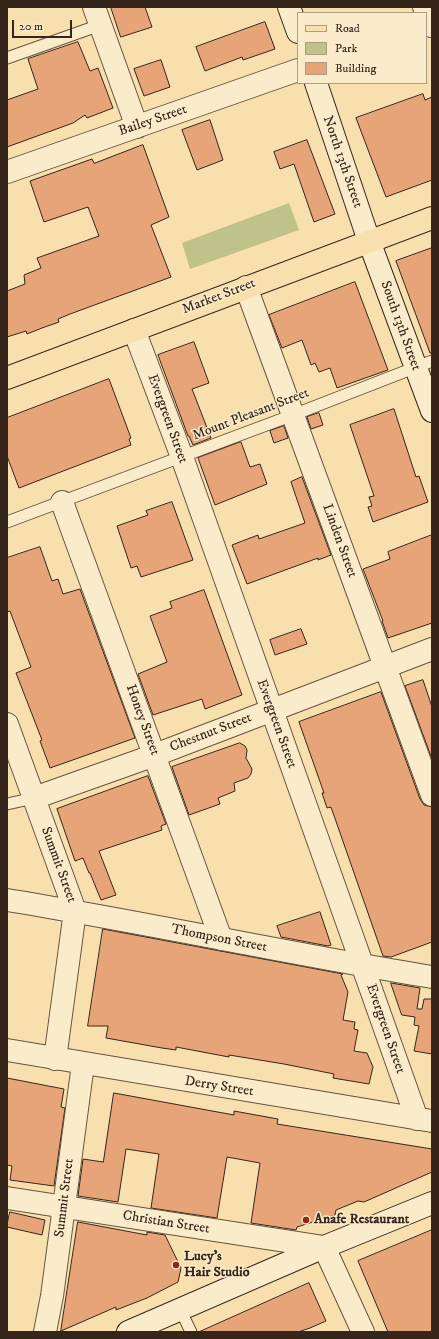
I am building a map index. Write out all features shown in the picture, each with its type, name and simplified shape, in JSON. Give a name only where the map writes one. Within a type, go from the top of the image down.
[{"type":"main road","name":"Market Street","points":[[7,378],[432,218]]},
{"type":"street","points":[[289,7],[297,29]]},
{"type":"street","points":[[97,16],[137,127]]},
{"type":"street","name":"Bailey Street","points":[[7,172],[297,70]]},
{"type":"street","name":"North 13th Street","points":[[316,84],[369,241]]},
{"type":"street","name":"South 13th Street","points":[[369,241],[424,364],[432,410]]},
{"type":"street","name":"Linden Street","points":[[246,287],[432,795]]},
{"type":"street","name":"Evergreen Street","points":[[134,330],[182,457],[362,966],[424,1120]]},
{"type":"street","name":"Honey Street","points":[[62,502],[221,939]]},
{"type":"street","name":"Chestnut Street","points":[[34,798],[154,755],[432,649]]},
{"type":"street","name":"Summit Street","points":[[7,724],[75,911],[55,1059]]},
{"type":"street","name":"Thompson Street","points":[[7,900],[75,911],[362,966],[432,977]]},
{"type":"street","name":"Derry Street","points":[[7,1050],[83,1064],[424,1120]]},
{"type":"street","name":"Summit Street","points":[[45,1332],[52,1296],[83,1064]]},
{"type":"street","name":"Christian Street","points":[[7,1198],[324,1247]]},
{"type":"street","points":[[128,1332],[324,1247],[432,1203]]},
{"type":"street","points":[[324,1247],[362,1332]]},
{"type":"lane","points":[[7,58],[97,16]]},
{"type":"lane","name":"Mount Pleasant Street","points":[[7,522],[293,415],[424,364]]},
{"type":"lane","points":[[7,804],[34,798]]},
{"type":"lane","points":[[180,1309],[191,1332]]},
{"type":"green space","points":[[289,203],[299,230],[190,269],[182,243]]},
{"type":"building","points":[[111,7],[145,7],[152,27],[121,37]]},
{"type":"building","points":[[265,22],[275,49],[243,60],[242,57],[205,71],[196,47]]},
{"type":"building","points":[[78,42],[90,71],[98,68],[113,108],[87,118],[85,115],[73,123],[7,147],[7,100],[38,89],[28,59]]},
{"type":"building","points":[[161,60],[170,87],[144,96],[134,69]]},
{"type":"building","points":[[423,94],[425,100],[432,97],[432,180],[386,197],[356,118]]},
{"type":"building","points":[[210,120],[223,160],[197,170],[182,130]]},
{"type":"building","points":[[307,140],[335,214],[314,222],[294,164],[280,169],[274,152]]},
{"type":"building","points":[[143,145],[169,217],[151,225],[171,277],[70,314],[58,319],[59,322],[27,334],[26,331],[7,337],[7,291],[25,284],[24,275],[41,268],[37,258],[99,236],[88,207],[44,222],[30,181],[92,159],[94,163]]},
{"type":"building","points":[[432,248],[432,353],[430,353],[396,261]]},
{"type":"building","points":[[355,282],[388,370],[337,388],[330,368],[319,372],[315,363],[311,365],[302,340],[282,348],[269,315]]},
{"type":"building","points":[[194,342],[209,383],[192,389],[211,438],[193,445],[188,436],[158,355]]},
{"type":"building","points":[[109,379],[131,438],[129,439],[131,445],[19,488],[7,456],[7,418]]},
{"type":"building","points":[[394,409],[416,477],[419,476],[428,502],[373,522],[368,507],[372,506],[369,497],[374,496],[350,425]]},
{"type":"building","points":[[319,413],[323,425],[311,429],[307,417]]},
{"type":"building","points":[[284,426],[288,438],[274,443],[270,431]]},
{"type":"building","points":[[241,442],[250,467],[260,464],[267,484],[215,505],[198,458]]},
{"type":"building","points":[[302,477],[331,555],[318,560],[318,558],[247,584],[232,545],[258,535],[259,539],[305,523],[291,482]]},
{"type":"building","points":[[172,502],[193,560],[141,577],[137,566],[131,568],[117,526],[148,515],[146,511]]},
{"type":"building","points":[[432,535],[432,623],[388,638],[363,569],[390,559],[388,552]]},
{"type":"building","points":[[40,547],[52,581],[58,579],[63,594],[80,589],[135,738],[50,768],[40,741],[42,740],[16,673],[31,667],[10,611],[7,612],[7,558]]},
{"type":"building","points":[[204,590],[242,695],[205,709],[202,699],[153,715],[138,674],[167,662],[150,616],[172,608],[170,602]]},
{"type":"building","points":[[301,629],[307,644],[275,655],[270,640]]},
{"type":"building","points":[[423,680],[432,707],[432,759],[405,686]]},
{"type":"building","points":[[381,692],[420,799],[424,805],[432,807],[432,942],[391,957],[383,956],[331,807],[327,808],[322,793],[324,793],[299,722]]},
{"type":"building","points":[[240,743],[245,746],[247,750],[246,758],[252,769],[251,774],[248,778],[234,783],[235,791],[218,798],[220,804],[189,815],[172,767]]},
{"type":"building","points":[[148,776],[166,824],[161,826],[162,830],[99,851],[116,895],[101,900],[83,858],[75,861],[57,809]]},
{"type":"building","points":[[320,912],[331,945],[328,946],[281,937],[277,926]]},
{"type":"building","points":[[103,929],[343,974],[341,975],[348,992],[343,1020],[355,1022],[354,1029],[358,1030],[354,1051],[367,1053],[373,1067],[369,1084],[333,1078],[334,1074],[284,1064],[229,1055],[229,1057],[176,1047],[176,1050],[162,1048],[106,1038],[108,1026],[88,1026]]},
{"type":"building","points":[[391,983],[420,988],[417,1009],[422,1009],[424,999],[432,999],[432,1054],[414,1051],[419,1026],[414,1025],[415,1017],[402,1015]]},
{"type":"building","points":[[7,1078],[64,1089],[61,1107],[65,1108],[54,1186],[10,1180],[12,1166],[7,1165]]},
{"type":"building","points":[[114,1093],[234,1115],[234,1111],[278,1119],[277,1124],[432,1149],[432,1172],[364,1202],[358,1201],[336,1210],[335,1215],[297,1227],[296,1230],[251,1223],[260,1163],[227,1157],[217,1218],[151,1208],[159,1154],[126,1149],[118,1202],[78,1196],[83,1159],[103,1162]]},
{"type":"building","points":[[10,1212],[45,1220],[42,1235],[7,1227]]},
{"type":"building","points":[[78,1222],[147,1235],[147,1232],[165,1235],[181,1268],[178,1282],[147,1298],[116,1310],[116,1307],[61,1331]]},
{"type":"building","points":[[432,1230],[432,1332],[388,1332],[358,1261]]},
{"type":"building","points":[[309,1283],[326,1321],[298,1332],[199,1332]]},
{"type":"place","name":"Anafe Restaurant","points":[[306,1220]]},
{"type":"place","name":"Lucy's Hair Studio","points":[[176,1265]]}]
